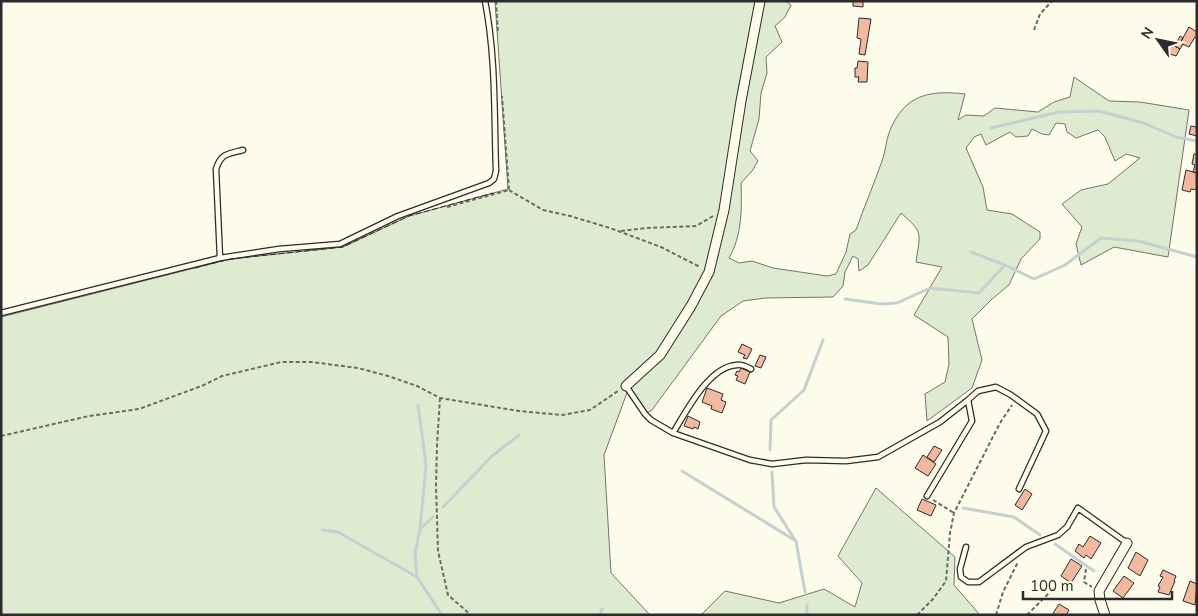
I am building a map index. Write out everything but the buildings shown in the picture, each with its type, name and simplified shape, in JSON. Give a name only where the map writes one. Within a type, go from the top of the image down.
[{"type":"street","points":[[626,386],[660,355],[691,306],[709,272],[724,210],[741,101],[760,1]]},
{"type":"street","points":[[1105,615],[1099,591],[1127,543]]},
{"type":"lane","points":[[1,313],[220,258],[279,249],[340,244],[398,216],[480,187],[494,179],[496,171],[493,75],[489,23],[485,1]]},
{"type":"lane","points":[[220,258],[216,169],[219,160],[226,154],[243,150]]},
{"type":"lane","points":[[673,433],[703,384],[730,366],[739,364],[751,369]]},
{"type":"lane","points":[[626,386],[645,414],[651,420],[673,433],[750,460],[772,464],[806,460],[846,461],[878,457],[940,422],[978,391],[996,387],[1037,414],[1046,431],[1019,489]]},
{"type":"lane","points":[[927,496],[972,421],[968,400]]},
{"type":"lane","points":[[966,547],[960,569],[961,577],[968,582],[979,582],[1026,547],[1058,535],[1066,527],[1078,508],[1127,543]]},
{"type":"path","points":[[496,1],[499,41]]},
{"type":"path","points":[[1034,30],[1040,14],[1052,1]]},
{"type":"path","points":[[502,90],[509,190]]},
{"type":"path","points":[[446,207],[509,190],[544,210],[619,231],[661,247],[709,272]]},
{"type":"path","points":[[619,231],[696,226],[724,210]]},
{"type":"path","points":[[1,436],[89,416],[140,410],[204,386],[222,376],[281,362],[310,362],[358,368],[417,386],[440,398],[519,411],[562,415],[590,410],[626,386]]},
{"type":"path","points":[[440,398],[436,445],[438,551],[448,595],[471,615]]},
{"type":"path","points":[[917,615],[946,582],[950,533],[954,513],[1000,423],[1015,398]]},
{"type":"path","points":[[927,496],[954,513]]},
{"type":"path","points":[[996,615],[1002,592],[1018,562]]},
{"type":"path","points":[[1086,569],[1084,582],[1099,591]]},
{"type":"path","points":[[1027,615],[1056,586]]},
{"type":"green space","points":[[495,1],[786,1],[791,5],[785,17],[775,26],[782,42],[766,57],[767,73],[761,93],[759,119],[750,151],[758,161],[741,183],[739,231],[729,258],[739,263],[752,261],[773,268],[827,276],[836,274],[846,252],[850,234],[856,230],[876,178],[891,128],[904,108],[912,101],[931,94],[965,94],[958,120],[966,115],[984,116],[995,108],[1038,112],[1054,102],[1070,97],[1074,77],[1109,101],[1140,102],[1189,110],[1168,257],[1114,247],[1081,265],[1076,244],[1082,227],[1062,204],[1081,190],[1108,184],[1140,158],[1126,154],[1115,161],[1105,137],[1098,130],[1076,138],[1067,132],[1065,124],[1056,123],[1049,135],[1032,129],[1028,136],[1016,137],[1010,132],[986,145],[981,134],[974,137],[966,148],[983,187],[987,210],[1012,214],[1040,232],[1040,239],[1021,259],[1009,285],[972,319],[982,360],[972,388],[927,421],[925,394],[945,382],[949,364],[948,337],[914,315],[942,267],[916,262],[919,234],[914,225],[901,213],[868,265],[859,271],[858,259],[853,256],[845,272],[843,286],[833,297],[765,298],[743,301],[721,316],[652,410],[645,414],[628,390],[604,455],[611,573],[650,615],[1,615],[1,317],[230,259],[343,247],[409,216],[508,189]]},
{"type":"green space","points":[[876,488],[955,557],[954,585],[980,615],[701,615],[725,591],[779,603],[824,589],[855,607],[862,583],[838,556]]},
{"type":"waterway","points":[[991,128],[1059,112],[1099,111],[1144,123],[1176,137],[1197,141]]},
{"type":"waterway","points":[[845,299],[881,304],[897,303],[930,288],[979,293],[1005,265],[1034,279],[1065,265],[1101,238],[1138,241],[1197,257]]},
{"type":"waterway","points":[[971,252],[1005,265]]},
{"type":"waterway","points":[[770,450],[771,420],[804,390],[823,340]]},
{"type":"waterway","points":[[418,405],[426,465],[420,529],[415,553],[417,577],[442,615]]},
{"type":"waterway","points":[[443,507],[492,456],[519,435]]},
{"type":"waterway","points":[[682,471],[796,541],[805,592]]},
{"type":"waterway","points":[[772,472],[774,507],[795,540]]},
{"type":"waterway","points":[[963,508],[1014,517],[1040,535]]},
{"type":"waterway","points":[[421,528],[433,517]]},
{"type":"waterway","points":[[322,530],[338,532],[417,577]]},
{"type":"waterway","points":[[1055,544],[1094,571]]},
{"type":"waterway","points":[[807,605],[807,615]]},
{"type":"waterway","points":[[600,615],[602,609]]},
{"type":"fence","points":[[195,268],[230,259],[343,247],[409,216],[493,193]]}]
